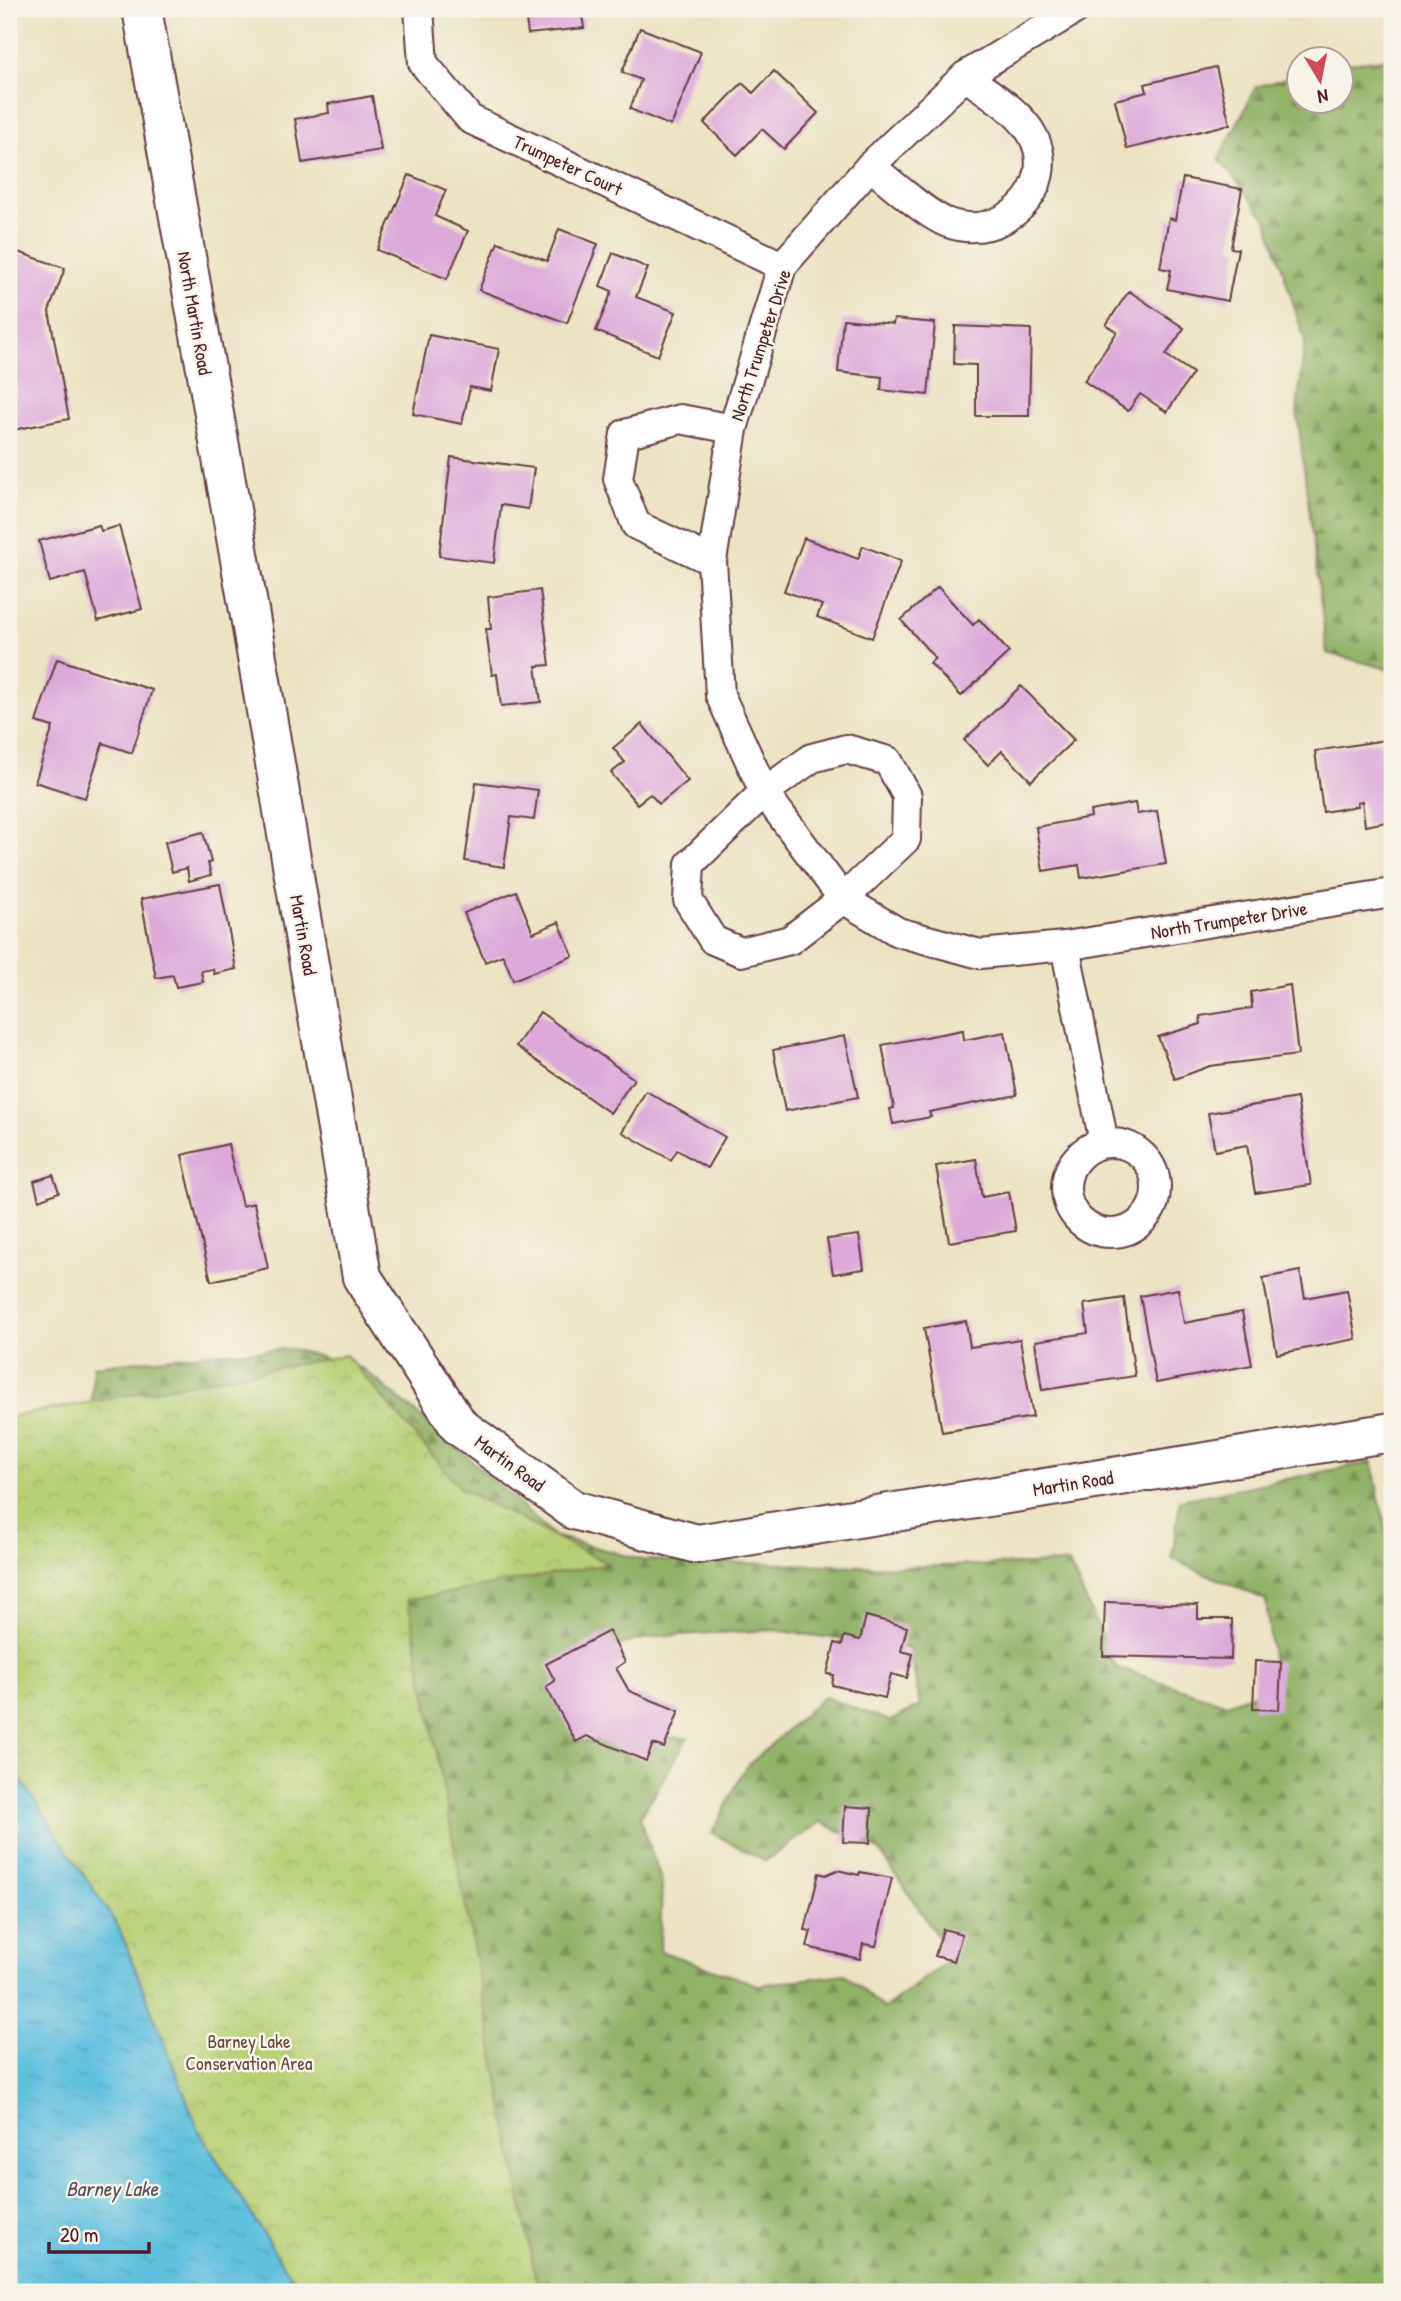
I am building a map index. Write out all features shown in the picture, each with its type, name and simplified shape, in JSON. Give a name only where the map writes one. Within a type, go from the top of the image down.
[{"type":"street","name":"North Martin Road","points":[[142,9],[250,616]]},
{"type":"street","name":"Trumpeter Court","points":[[419,9],[423,63],[470,119],[782,266]]},
{"type":"street","name":"North Trumpeter Drive","points":[[1076,9],[965,76],[870,166],[782,266],[733,429],[712,561],[720,695],[764,792],[842,899],[898,932],[980,954],[1065,946],[1392,893]]},
{"type":"street","points":[[870,166],[947,223],[972,228],[998,224],[1019,209],[1034,188],[1039,163],[1034,138],[1020,116],[965,76]]},
{"type":"street","name":"North Trumpeter Drive","points":[[712,561],[636,525],[618,479],[619,467],[625,434],[680,419],[733,429]]},
{"type":"street","name":"Martin Road","points":[[250,616],[362,1277],[459,1426],[574,1510],[696,1544],[1392,1432]]},
{"type":"street","points":[[846,749],[888,761],[907,796],[906,839],[842,899],[790,940],[741,952],[713,940],[688,900],[690,864],[764,792],[812,758],[846,749]]},
{"type":"street","points":[[1065,946],[1104,1143]]},
{"type":"green space","points":[[1392,58],[1392,670],[1327,653],[1297,412],[1305,341],[1267,220],[1219,159],[1256,87],[1286,78],[1286,116],[1356,116],[1356,62]]},
{"type":"green space","points":[[292,1349],[363,1369],[451,1442],[554,1536],[642,1560],[895,1567],[1069,1563],[1116,1667],[1227,1704],[1275,1685],[1266,1600],[1172,1559],[1180,1500],[1372,1462],[1392,1562],[1392,2292],[300,2292],[90,1468],[93,1366],[211,1353]],"holes":[[[774,1630],[910,1649],[920,1706],[890,1721],[824,1697],[745,1768],[712,1833],[765,1861],[821,1822],[879,1850],[952,1958],[884,2009],[845,1974],[758,1985],[660,1951],[662,1882],[640,1818],[688,1737],[574,1742],[565,1657],[657,1636]]]},
{"type":"green space","name":"Barney Lake Conservation Area","points":[[346,1355],[461,1489],[608,1564],[408,1600],[538,2292],[9,2292],[9,1417]]},
{"type":"water","name":"Barney Lake","points":[[9,1762],[119,1928],[199,2131],[300,2292],[9,2292]]},
{"type":"building","points":[[514,9],[581,9],[584,28],[528,34],[525,12],[515,14]]},
{"type":"building","points":[[640,28],[701,52],[671,126],[630,109],[641,80],[622,72]]},
{"type":"building","points":[[1216,67],[1230,124],[1127,149],[1115,100],[1147,92],[1145,84]]},
{"type":"building","points":[[774,71],[818,113],[784,149],[762,129],[737,155],[704,123],[742,83],[753,93]]},
{"type":"building","points":[[372,96],[381,150],[302,163],[295,119],[329,113],[328,104]]},
{"type":"building","points":[[409,175],[446,190],[435,216],[468,231],[447,279],[377,250]]},
{"type":"building","points":[[1183,178],[1242,189],[1231,248],[1238,249],[1228,301],[1167,289],[1171,270],[1160,268],[1169,218],[1175,220]]},
{"type":"building","points":[[559,229],[598,244],[567,323],[479,290],[498,242],[547,261]]},
{"type":"building","points":[[9,249],[65,268],[49,311],[69,419],[13,430],[9,408]]},
{"type":"building","points":[[613,253],[648,268],[636,297],[676,312],[658,356],[596,331],[612,291],[600,286]]},
{"type":"building","points":[[1129,291],[1184,328],[1166,355],[1193,373],[1167,412],[1140,394],[1128,411],[1084,381],[1117,332],[1106,325]]},
{"type":"building","points":[[843,319],[893,324],[894,319],[935,323],[928,395],[881,390],[882,377],[838,372]]},
{"type":"building","points":[[955,326],[1031,329],[1029,416],[976,416],[976,365],[954,364]]},
{"type":"building","points":[[429,335],[499,349],[491,391],[470,387],[462,424],[413,414]]},
{"type":"building","points":[[451,457],[534,468],[528,509],[501,505],[494,563],[439,556]]},
{"type":"building","points":[[99,525],[101,531],[119,526],[142,609],[98,621],[85,572],[50,582],[39,541]]},
{"type":"building","points":[[804,538],[858,559],[863,546],[901,561],[872,638],[817,617],[822,605],[784,591]]},
{"type":"building","points":[[938,587],[973,625],[979,619],[1009,652],[961,696],[930,663],[935,658],[901,620]]},
{"type":"building","points":[[540,590],[550,665],[536,666],[541,702],[501,706],[497,674],[492,675],[486,629],[491,629],[488,597]]},
{"type":"building","points":[[57,659],[152,690],[132,753],[103,743],[85,798],[35,782],[53,727],[36,722]]},
{"type":"building","points":[[1021,686],[1074,740],[1031,781],[1002,751],[988,765],[964,740]]},
{"type":"building","points":[[642,724],[688,781],[659,804],[650,794],[637,804],[611,773],[625,762],[613,748]]},
{"type":"building","points":[[1392,739],[1392,821],[1365,826],[1362,801],[1357,802],[1358,806],[1323,812],[1315,751]]},
{"type":"building","points":[[476,782],[538,790],[534,820],[511,817],[504,867],[465,861]]},
{"type":"building","points":[[1135,803],[1137,814],[1157,811],[1166,864],[1081,878],[1079,865],[1043,871],[1036,827],[1091,817],[1090,811]]},
{"type":"building","points":[[203,832],[211,862],[208,863],[211,875],[189,881],[187,868],[172,872],[165,842]]},
{"type":"building","points":[[220,884],[236,969],[214,974],[213,969],[201,971],[203,982],[176,987],[173,975],[156,978],[141,899]]},
{"type":"building","points":[[516,891],[533,933],[559,922],[573,956],[513,980],[503,955],[485,962],[464,913]]},
{"type":"building","points":[[1290,985],[1298,1055],[1210,1066],[1175,1079],[1158,1037],[1201,1024],[1200,1016],[1252,1008],[1251,992]]},
{"type":"building","points":[[540,1012],[634,1079],[610,1113],[516,1046]]},
{"type":"building","points":[[963,1030],[964,1040],[1005,1032],[1017,1095],[929,1112],[931,1117],[893,1124],[890,1109],[894,1108],[882,1045]]},
{"type":"building","points":[[845,1036],[858,1097],[785,1111],[773,1050]]},
{"type":"building","points":[[646,1091],[725,1137],[707,1168],[677,1150],[671,1160],[622,1132]]},
{"type":"building","points":[[1297,1098],[1311,1185],[1255,1193],[1247,1145],[1215,1151],[1208,1113]]},
{"type":"building","points":[[228,1144],[242,1206],[254,1203],[268,1268],[211,1281],[182,1155]]},
{"type":"building","points":[[976,1159],[982,1197],[1009,1192],[1016,1231],[949,1242],[936,1166]]},
{"type":"building","points":[[53,1175],[59,1192],[39,1200],[34,1181]]},
{"type":"building","points":[[859,1235],[864,1269],[833,1274],[827,1239]]},
{"type":"building","points":[[1300,1271],[1305,1298],[1347,1290],[1356,1339],[1277,1354],[1263,1278]]},
{"type":"building","points":[[1178,1289],[1184,1323],[1242,1312],[1252,1365],[1156,1383],[1140,1296]]},
{"type":"building","points":[[1124,1298],[1135,1376],[1042,1390],[1035,1341],[1088,1333],[1084,1304]]},
{"type":"building","points":[[966,1321],[970,1347],[1020,1339],[1033,1417],[942,1432],[924,1328]]},
{"type":"building","points":[[1105,1602],[1198,1605],[1198,1619],[1232,1619],[1231,1659],[1103,1656]]},
{"type":"building","points":[[866,1616],[907,1627],[901,1651],[913,1654],[907,1678],[891,1674],[885,1698],[832,1685],[834,1675],[827,1674],[835,1643],[842,1645],[844,1636],[860,1640]]},
{"type":"building","points":[[609,1631],[625,1662],[616,1668],[629,1691],[679,1711],[664,1748],[653,1744],[646,1761],[587,1736],[576,1742],[546,1687],[555,1681],[546,1664]]},
{"type":"building","points":[[1255,1661],[1281,1662],[1279,1710],[1253,1709]]},
{"type":"building","points":[[845,1806],[872,1808],[870,1843],[843,1842]]},
{"type":"building","points":[[837,1870],[892,1878],[876,1946],[863,1944],[860,1959],[807,1947],[811,1931],[805,1930],[819,1873],[826,1875]]},
{"type":"building","points":[[943,1929],[962,1934],[954,1961],[935,1956]]}]
